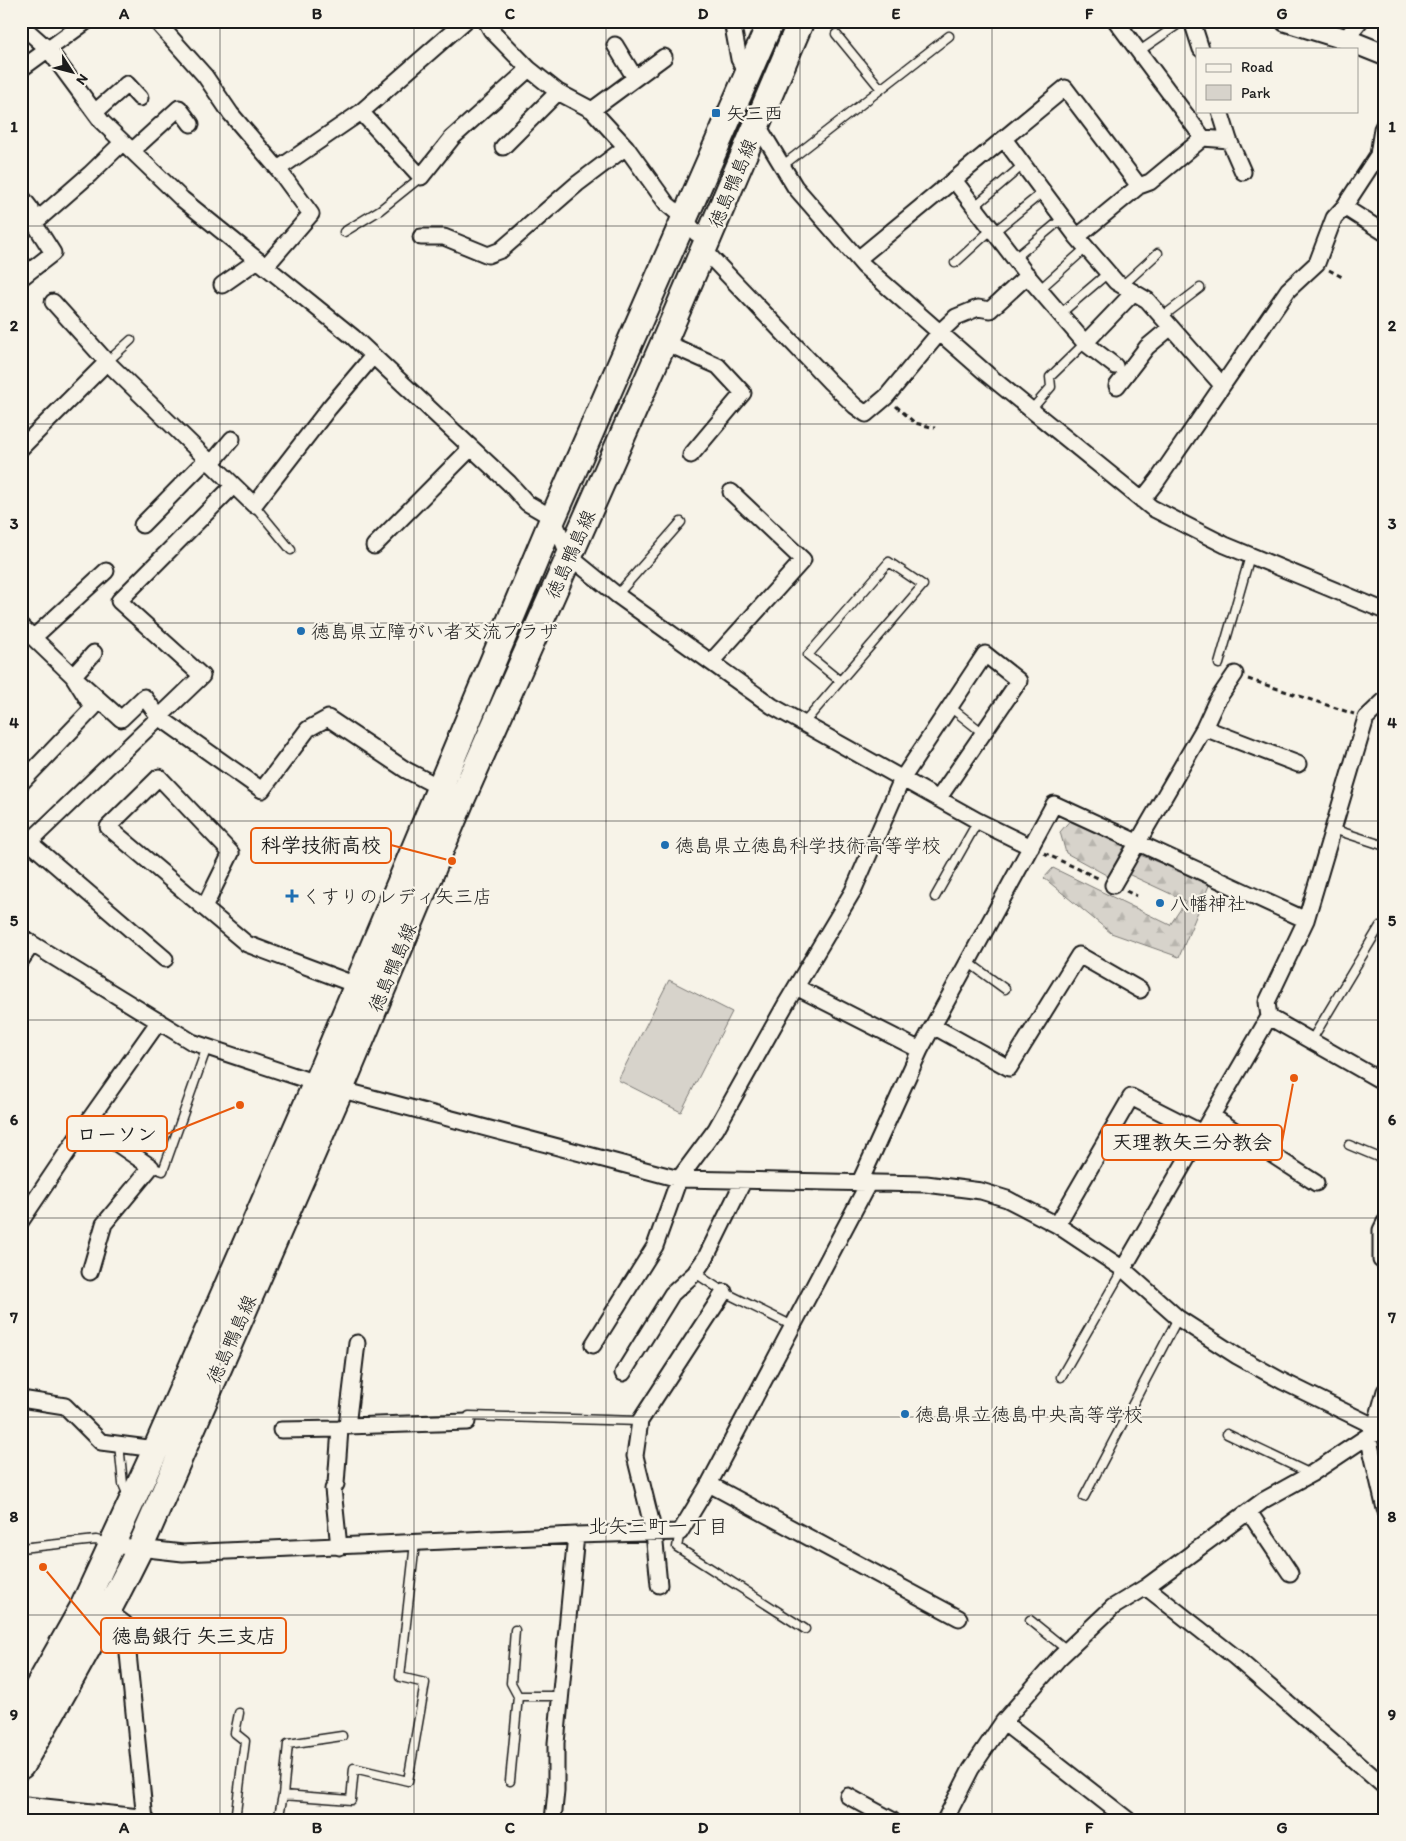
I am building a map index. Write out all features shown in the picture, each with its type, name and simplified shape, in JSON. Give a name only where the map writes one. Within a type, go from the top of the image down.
[{"type":"main road","name":"徳島鴨島線","points":[[21,1717],[82,1608],[132,1504],[316,1083],[553,518],[686,220],[771,21]]},
{"type":"main road","name":"徳島鴨島線","points":[[21,1766],[71,1682],[109,1612],[140,1548],[340,1088],[458,808],[664,342],[802,21]]},
{"type":"street","points":[[21,69],[87,21]]},
{"type":"street","points":[[156,21],[205,76],[231,114],[278,169],[311,214],[262,263],[222,285]]},
{"type":"street","points":[[278,169],[360,112],[465,21]]},
{"type":"street","points":[[487,21],[491,30],[529,68],[558,92],[592,110],[626,148],[667,204],[686,220],[855,406],[866,414],[886,397],[940,332],[956,317],[978,308],[990,310],[1028,275]]},
{"type":"street","points":[[732,21],[739,58],[748,76]]},
{"type":"street","points":[[1116,21],[1203,138]]},
{"type":"street","points":[[1192,21],[1201,48]]},
{"type":"street","points":[[1286,21],[1345,39],[1385,55]]},
{"type":"street","points":[[1345,39],[1360,21]]},
{"type":"street","points":[[22,23],[48,49],[102,122],[182,199],[353,337],[509,483],[527,503],[553,518],[568,556],[616,595],[772,706],[978,821],[1031,847]]},
{"type":"street","points":[[615,45],[635,78]]},
{"type":"street","points":[[592,110],[664,57]]},
{"type":"street","points":[[360,112],[421,176],[452,138],[529,68]]},
{"type":"street","points":[[95,112],[127,84],[140,98]]},
{"type":"street","points":[[858,259],[1064,88],[1139,186]]},
{"type":"street","points":[[503,147],[558,92]]},
{"type":"street","points":[[21,278],[53,253],[34,223],[90,174],[179,108],[191,124]]},
{"type":"street","points":[[1220,112],[1229,140],[1243,172]]},
{"type":"street","points":[[757,124],[794,187],[858,259],[1031,410],[1152,508],[1225,545],[1385,611]]},
{"type":"street","points":[[1142,500],[1288,290],[1317,263],[1334,218],[1382,156],[1382,129],[1385,124]]},
{"type":"street","points":[[1082,242],[1139,186],[1150,182],[1203,138],[1229,140]]},
{"type":"street","points":[[1004,139],[1063,218],[1108,273],[1116,282],[1146,300],[1222,385]]},
{"type":"street","points":[[420,237],[444,237],[488,255],[501,250],[577,184],[626,148]]},
{"type":"street","points":[[954,180],[1039,290],[1086,343],[1115,366]]},
{"type":"street","points":[[21,196],[32,208]]},
{"type":"street","points":[[1344,207],[1385,233]]},
{"type":"street","points":[[1086,343],[1128,289]]},
{"type":"street","points":[[53,302],[108,362],[254,505],[329,408],[373,356]]},
{"type":"street","points":[[1117,386],[1166,322]]},
{"type":"street","points":[[664,342],[718,366],[743,393],[691,456]]},
{"type":"street","points":[[22,446],[108,362]]},
{"type":"street","points":[[142,525],[232,439]]},
{"type":"street","points":[[374,546],[471,448]]},
{"type":"street","points":[[165,959],[25,846],[202,676],[119,601],[233,486]]},
{"type":"street","points":[[711,662],[803,560],[731,492]]},
{"type":"street","points":[[33,638],[106,571]]},
{"type":"street","points":[[21,626],[73,676],[122,719],[144,697],[159,717],[262,790],[308,728],[328,718],[406,770],[439,788]]},
{"type":"street","points":[[73,676],[94,653]]},
{"type":"street","points":[[594,1345],[655,1246],[679,1179],[716,1129],[796,987],[853,891],[902,779],[985,654],[1019,681],[938,799]]},
{"type":"street","points":[[1113,885],[1204,728],[1216,702],[1235,674]]},
{"type":"street","points":[[21,783],[93,708],[73,676]]},
{"type":"street","points":[[1123,1269],[1269,1017],[1267,1002],[1306,920],[1366,718],[1385,700]]},
{"type":"street","points":[[1204,728],[1298,764]]},
{"type":"street","points":[[204,908],[231,854],[159,777],[108,828],[247,944],[356,985]]},
{"type":"street","points":[[112,1545],[183,1553],[680,1532],[709,1484],[793,1326],[864,1184],[920,1050],[1054,804],[1306,920]]},
{"type":"street","points":[[21,960],[27,940],[192,1042],[207,1047],[316,1083],[679,1179],[743,1182],[926,1184],[981,1191],[1014,1202],[1057,1225],[1123,1269],[1178,1318],[1236,1356],[1282,1382],[1378,1431]]},
{"type":"street","points":[[933,1026],[1009,1068],[1079,955],[1140,990]]},
{"type":"street","points":[[796,987],[920,1050]]},
{"type":"street","points":[[1269,1017],[1385,1083]]},
{"type":"street","points":[[21,1221],[159,1021]]},
{"type":"street","points":[[1057,1225],[1131,1097],[1202,1133]]},
{"type":"street","points":[[1212,1116],[1316,1183]]},
{"type":"street","points":[[87,1123],[151,1167],[104,1224],[90,1272]]},
{"type":"street","points":[[623,1373],[672,1294],[695,1273],[706,1257],[743,1182]]},
{"type":"street","points":[[1385,1222],[1381,1230],[1381,1260],[1385,1263]]},
{"type":"street","points":[[659,1586],[654,1533],[635,1456],[640,1421],[724,1292]]},
{"type":"street","points":[[339,1547],[333,1489],[336,1484],[357,1343]]},
{"type":"street","points":[[1385,1391],[1378,1431],[1385,1509]]},
{"type":"street","points":[[21,1399],[65,1406],[101,1442],[156,1449]]},
{"type":"street","points":[[281,1430],[466,1422]]},
{"type":"street","points":[[945,1820],[971,1769],[1003,1722],[1067,1650],[1113,1607],[1146,1587],[1264,1500],[1311,1474],[1378,1431]]},
{"type":"street","points":[[709,1484],[959,1618]]},
{"type":"street","points":[[1249,1512],[1290,1573]]},
{"type":"street","points":[[553,1820],[556,1791],[556,1742],[576,1535]]},
{"type":"street","points":[[1146,1587],[1235,1657],[1385,1787]]},
{"type":"street","points":[[21,1807],[145,1820],[125,1624],[109,1612]]},
{"type":"street","points":[[1003,1722],[1128,1820]]},
{"type":"street","points":[[848,1796],[892,1820]]},
{"type":"lane","points":[[1138,52],[1183,21]]},
{"type":"lane","points":[[836,34],[881,89]]},
{"type":"lane","points":[[782,166],[950,36]]},
{"type":"lane","points":[[975,206],[1023,165]]},
{"type":"lane","points":[[344,232],[380,210],[421,176]]},
{"type":"lane","points":[[955,262],[1043,192]]},
{"type":"lane","points":[[1014,258],[1063,218]]},
{"type":"lane","points":[[1039,290],[1082,242]]},
{"type":"lane","points":[[1128,289],[1158,253]]},
{"type":"lane","points":[[1060,314],[1108,273]]},
{"type":"lane","points":[[1166,322],[1200,288]]},
{"type":"lane","points":[[108,362],[131,340]]},
{"type":"lane","points":[[1031,410],[1052,387],[1050,378],[1086,343]]},
{"type":"lane","points":[[254,505],[292,550]]},
{"type":"lane","points":[[616,595],[681,522]]},
{"type":"lane","points":[[1219,664],[1250,556]]},
{"type":"lane","points":[[803,724],[923,585],[889,562],[808,654],[840,681]]},
{"type":"lane","points":[[950,707],[983,733]]},
{"type":"lane","points":[[935,897],[978,821]]},
{"type":"lane","points":[[1333,829],[1385,846]]},
{"type":"lane","points":[[1311,1041],[1380,926]]},
{"type":"lane","points":[[968,962],[1005,989]]},
{"type":"lane","points":[[151,1167],[163,1171],[207,1047]]},
{"type":"lane","points":[[1349,1145],[1385,1160]]},
{"type":"lane","points":[[1061,1377],[1123,1269]]},
{"type":"lane","points":[[695,1273],[724,1292],[793,1326]]},
{"type":"lane","points":[[1084,1497],[1178,1318]]},
{"type":"lane","points":[[466,1422],[469,1416],[640,1421]]},
{"type":"lane","points":[[1227,1434],[1311,1474]]},
{"type":"lane","points":[[119,1444],[123,1484],[132,1504]]},
{"type":"lane","points":[[680,1532],[677,1547],[805,1629]]},
{"type":"lane","points":[[21,1548],[96,1540],[112,1545]]},
{"type":"lane","points":[[283,1794],[351,1800],[354,1768],[408,1781],[425,1683],[400,1678],[415,1543]]},
{"type":"lane","points":[[1030,1620],[1067,1650]]},
{"type":"lane","points":[[510,1781],[518,1696],[511,1684],[516,1630]]},
{"type":"lane","points":[[518,1696],[560,1696]]},
{"type":"lane","points":[[235,1820],[246,1741],[235,1733],[239,1713]]},
{"type":"lane","points":[[278,1820],[283,1794],[288,1744],[342,1736]]},
{"type":"path","points":[[886,397],[916,422],[934,428]]},
{"type":"path","points":[[1235,674],[1366,718]]},
{"type":"path","points":[[1031,847],[1137,896]]},
{"type":"green space","points":[[1072,818],[1125,845],[1108,876],[1066,853],[1060,832]]},
{"type":"green space","points":[[1140,855],[1210,883],[1179,957],[1111,933],[1044,878],[1053,868],[1170,925],[1186,901],[1128,874]]},
{"type":"green space","points":[[669,980],[732,1012],[681,1112],[618,1080]]},
{"type":"place","name":"矢三西","points":[[716,113]]},
{"type":"place","name":"徳島県立障がい者交流プラザ","points":[[301,631]]},
{"type":"place","name":"徳島県立徳島科学技術高等学校","points":[[665,845]]},
{"type":"place","name":"科学技術高校","points":[[452,861]]},
{"type":"place","name":"くすりのレディ矢三店","points":[[292,896]]},
{"type":"place","name":"八幡神社","points":[[1160,903]]},
{"type":"place","name":"天理教矢三分教会","points":[[1294,1078]]},
{"type":"place","name":"ローソン","points":[[240,1105]]},
{"type":"place","name":"徳島県立徳島中央高等学校","points":[[905,1414]]},
{"type":"place","name":"徳島銀行 矢三支店","points":[[43,1567]]},
{"type":"district","name":"北矢三町一丁目","points":[[658,1526]]}]
